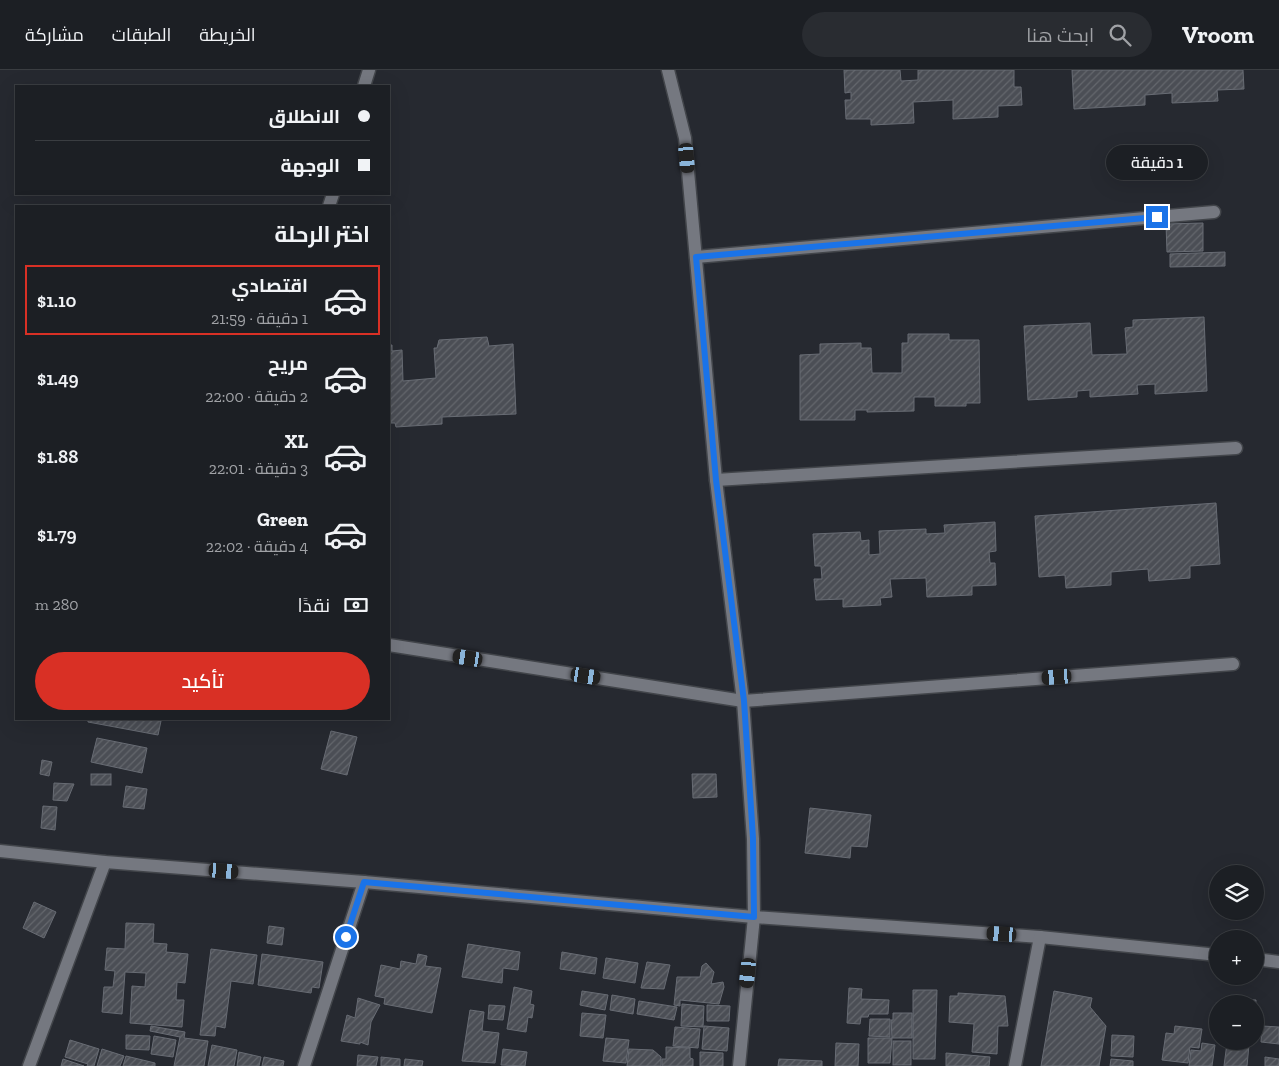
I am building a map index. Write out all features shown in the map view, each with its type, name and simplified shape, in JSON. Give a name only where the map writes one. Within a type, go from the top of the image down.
[{"type":"street","points":[[364,85],[369,70]]},
{"type":"street","points":[[668,70],[685,138],[716,480],[744,701],[753,838],[754,917],[739,1066]]},
{"type":"street","points":[[696,257],[1214,212]]},
{"type":"street","points":[[716,480],[1236,448]]},
{"type":"street","points":[[390,645],[744,701],[1233,664]]},
{"type":"street","points":[[0,851],[105,862],[364,882],[754,917],[1040,936],[1209,954]]},
{"type":"street","points":[[29,1066],[105,862]]},
{"type":"street","points":[[304,1066],[364,882]]},
{"type":"street","points":[[1015,1066],[1040,936]]},
{"type":"street","points":[[1264,960],[1279,962]]},
{"type":"building","points":[[844,70],[900,70],[901,81],[918,80],[918,70],[1014,70],[1014,87],[1021,87],[1022,105],[998,106],[998,117],[953,119],[953,100],[913,102],[914,123],[871,125],[871,119],[846,119],[845,100],[851,100],[851,92],[845,93]]},
{"type":"building","points":[[1072,70],[1243,70],[1244,89],[1217,90],[1218,101],[1172,103],[1172,93],[1145,95],[1145,105],[1074,109]]},
{"type":"building","points":[[1203,223],[1203,251],[1167,252],[1166,224]]},
{"type":"building","points":[[1225,252],[1225,266],[1170,267],[1170,254]]},
{"type":"building","points":[[1204,317],[1207,391],[1155,394],[1155,384],[1137,385],[1138,394],[1090,397],[1090,390],[1077,391],[1077,397],[1028,400],[1024,326],[1090,323],[1092,355],[1127,354],[1125,328],[1133,327],[1133,320]]},
{"type":"building","points":[[908,334],[949,334],[949,340],[979,340],[980,403],[966,403],[966,406],[935,406],[935,397],[914,397],[914,411],[867,412],[867,410],[855,410],[855,420],[800,420],[800,355],[820,354],[820,344],[861,343],[861,348],[871,348],[872,373],[902,373],[902,343],[908,343]]},
{"type":"building","points":[[487,337],[489,346],[513,344],[516,414],[442,417],[442,424],[396,427],[395,423],[390,423],[390,345],[392,345],[392,351],[402,350],[403,381],[436,378],[434,348],[437,348],[439,340]]},
{"type":"building","points":[[1216,503],[1220,564],[1190,566],[1190,578],[1149,581],[1148,569],[1111,572],[1111,585],[1066,588],[1065,575],[1039,577],[1035,516]]},
{"type":"building","points":[[995,522],[996,551],[989,552],[990,563],[995,563],[996,585],[972,586],[972,595],[927,597],[926,578],[890,579],[892,597],[880,598],[881,605],[843,607],[843,599],[816,600],[814,579],[822,579],[821,566],[815,566],[813,534],[860,532],[861,541],[869,540],[869,555],[880,554],[879,531],[926,529],[926,534],[945,533],[944,525]]},
{"type":"building","points":[[88,720],[161,721],[158,735],[88,722]]},
{"type":"building","points":[[331,731],[357,737],[347,775],[321,769]]},
{"type":"building","points":[[97,738],[147,748],[142,773],[91,762]]},
{"type":"building","points":[[42,760],[52,762],[49,776],[40,774]]},
{"type":"building","points":[[91,774],[111,774],[111,785],[91,785]]},
{"type":"building","points":[[692,774],[716,774],[717,797],[693,798]]},
{"type":"building","points":[[54,783],[74,784],[67,801],[53,800]]},
{"type":"building","points":[[126,786],[147,789],[144,809],[123,807]]},
{"type":"building","points":[[43,806],[57,807],[55,830],[41,828]]},
{"type":"building","points":[[810,808],[871,815],[867,847],[851,846],[850,858],[805,853]]},
{"type":"building","points":[[34,902],[56,912],[44,938],[23,928]]},
{"type":"building","points":[[126,923],[154,924],[153,943],[167,944],[166,952],[188,954],[185,983],[177,982],[176,1000],[184,1000],[182,1027],[130,1023],[132,986],[145,987],[146,973],[125,972],[122,1014],[102,1012],[104,987],[113,987],[115,971],[105,970],[107,948],[125,949]]},
{"type":"building","points":[[269,926],[284,928],[282,945],[267,943]]},
{"type":"building","points":[[468,944],[520,952],[518,970],[503,968],[502,983],[462,977]]},
{"type":"building","points":[[211,949],[257,955],[253,984],[231,981],[225,1028],[216,1026],[215,1036],[200,1035]]},
{"type":"building","points":[[562,952],[597,958],[595,974],[560,969]]},
{"type":"building","points":[[262,954],[323,962],[319,988],[312,987],[311,993],[258,985]]},
{"type":"building","points":[[418,954],[427,956],[425,966],[441,968],[432,1013],[384,1004],[385,998],[375,996],[381,965],[400,969],[401,961],[416,964]]},
{"type":"building","points":[[606,958],[638,963],[635,983],[603,978]]},
{"type":"building","points":[[647,962],[670,965],[664,989],[641,988]]},
{"type":"building","points":[[706,963],[714,972],[711,984],[723,982],[724,987],[719,1004],[680,1000],[680,1006],[674,1005],[677,977],[700,977],[702,966]]},
{"type":"building","points":[[514,987],[532,991],[530,1004],[534,1005],[532,1018],[528,1017],[526,1032],[507,1029]]},
{"type":"building","points":[[849,988],[862,989],[861,999],[889,1000],[888,1014],[869,1014],[868,1017],[861,1017],[860,1024],[847,1023]]},
{"type":"building","points":[[913,990],[937,990],[935,1059],[913,1059]]},
{"type":"building","points":[[582,991],[608,995],[605,1010],[580,1005]]},
{"type":"building","points":[[1054,991],[1092,998],[1090,1007],[1106,1026],[1099,1066],[1041,1066]]},
{"type":"building","points":[[958,993],[1005,996],[1008,1026],[998,1026],[997,1054],[972,1052],[974,1024],[949,1022],[950,996],[958,996]]},
{"type":"building","points":[[612,995],[635,999],[633,1014],[610,1010]]},
{"type":"building","points":[[358,998],[380,1005],[371,1022],[368,1045],[360,1042],[360,1044],[341,1041],[347,1015],[355,1018]]},
{"type":"building","points":[[639,1001],[677,1007],[674,1020],[637,1014]]},
{"type":"building","points":[[682,1004],[704,1006],[703,1027],[681,1026]]},
{"type":"building","points":[[489,1005],[505,1006],[503,1020],[488,1019]]},
{"type":"building","points":[[707,1005],[730,1006],[729,1021],[707,1021]]},
{"type":"building","points":[[470,1010],[484,1012],[482,1031],[499,1033],[495,1063],[462,1061]]},
{"type":"building","points":[[582,1013],[606,1015],[603,1038],[580,1036]]},
{"type":"building","points":[[893,1013],[912,1013],[912,1038],[892,1038],[891,1020],[893,1020]]},
{"type":"building","points":[[870,1019],[890,1019],[890,1037],[869,1036]]},
{"type":"building","points":[[151,1026],[185,1032],[184,1038],[208,1041],[204,1066],[174,1066],[180,1037],[150,1031]]},
{"type":"building","points":[[704,1026],[729,1028],[727,1051],[702,1049]]},
{"type":"building","points":[[1175,1026],[1202,1029],[1199,1048],[1190,1047],[1188,1063],[1162,1060],[1166,1033],[1174,1034]]},
{"type":"building","points":[[1264,1026],[1279,1027],[1279,1044],[1264,1042]]},
{"type":"building","points":[[675,1027],[700,1029],[698,1048],[673,1046]]},
{"type":"building","points":[[126,1035],[150,1036],[149,1050],[126,1049]]},
{"type":"building","points":[[1112,1035],[1134,1036],[1133,1057],[1111,1056]]},
{"type":"building","points":[[154,1036],[176,1040],[173,1057],[151,1054]]},
{"type":"building","points":[[606,1038],[629,1040],[626,1063],[603,1061]]},
{"type":"building","points":[[868,1038],[892,1038],[890,1063],[868,1063]]},
{"type":"building","points":[[70,1040],[99,1049],[94,1066],[87,1066],[88,1064],[65,1057]]},
{"type":"building","points":[[893,1041],[911,1041],[911,1065],[893,1065]]},
{"type":"building","points":[[836,1043],[859,1044],[858,1066],[835,1066]]},
{"type":"building","points":[[1202,1043],[1209,1044],[1209,1050],[1214,1050],[1212,1066],[1189,1066],[1191,1050],[1201,1051]]},
{"type":"building","points":[[212,1045],[237,1050],[234,1066],[208,1066]]},
{"type":"building","points":[[666,1047],[690,1048],[690,1058],[693,1059],[693,1066],[662,1066],[662,1059],[666,1059]]},
{"type":"building","points":[[102,1049],[124,1056],[120,1066],[97,1066]]},
{"type":"building","points":[[503,1049],[527,1052],[525,1066],[501,1065]]},
{"type":"building","points":[[629,1049],[653,1050],[661,1057],[661,1066],[627,1066]]},
{"type":"building","points":[[1226,1050],[1249,1050],[1247,1066],[1224,1066]]},
{"type":"building","points":[[239,1052],[261,1057],[259,1066],[237,1066]]},
{"type":"building","points":[[700,1052],[723,1053],[723,1066],[700,1066]]},
{"type":"building","points":[[946,1053],[990,1057],[989,1066],[946,1066]]},
{"type":"building","points":[[358,1055],[378,1057],[376,1066],[357,1066]]},
{"type":"building","points":[[126,1056],[155,1063],[155,1066],[123,1066]]},
{"type":"building","points":[[264,1057],[284,1061],[283,1066],[262,1066]]},
{"type":"building","points":[[381,1057],[400,1059],[400,1066],[381,1066]]},
{"type":"building","points":[[1265,1057],[1279,1059],[1279,1066],[1265,1066]]},
{"type":"building","points":[[63,1059],[84,1066],[61,1066]]},
{"type":"building","points":[[405,1059],[423,1061],[422,1066],[404,1066]]},
{"type":"building","points":[[779,1059],[822,1061],[822,1066],[778,1066]]},
{"type":"building","points":[[1111,1059],[1133,1061],[1133,1066],[1110,1066]]},
{"type":"route","points":[[346,937],[364,882],[754,917],[753,838],[744,701],[716,480],[696,257],[1157,217]]}]
